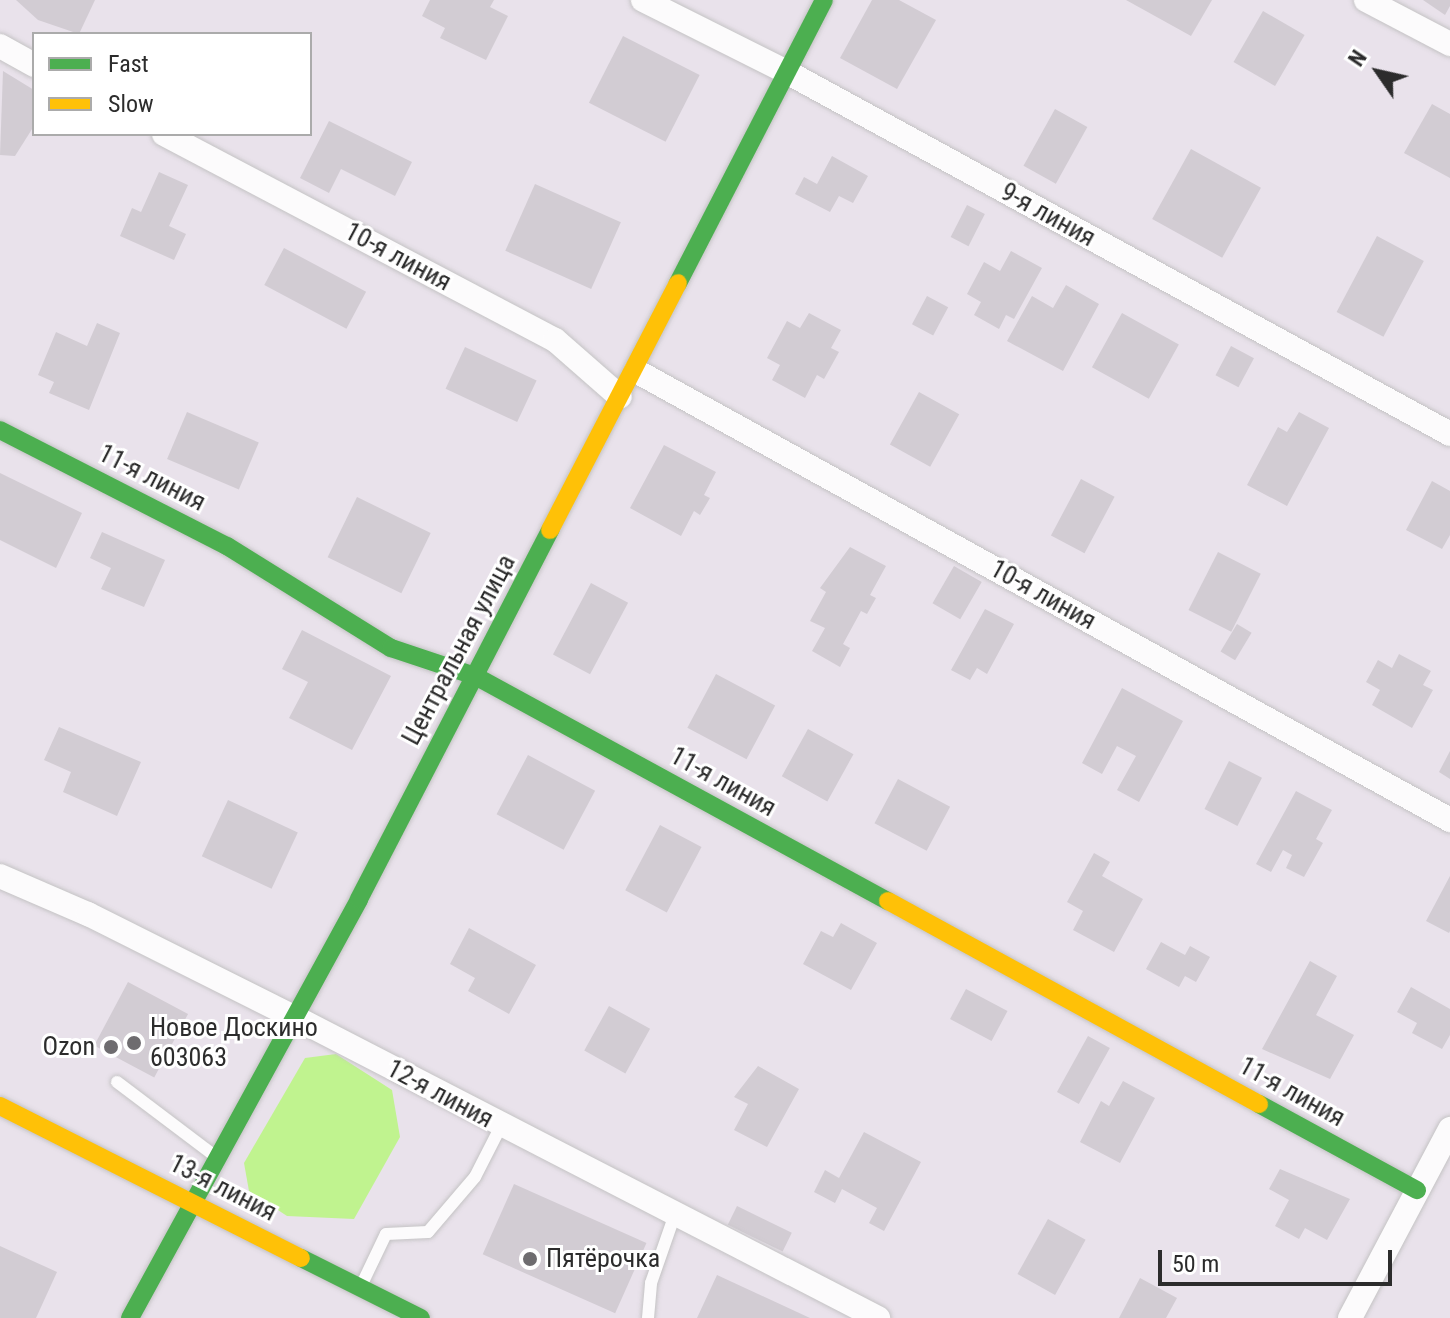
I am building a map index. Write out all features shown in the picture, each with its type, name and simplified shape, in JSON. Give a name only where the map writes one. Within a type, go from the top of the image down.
[{"type":"street","name":"9-я линия","points":[[643,0],[787,72],[1450,434]]},
{"type":"street","name":"Центральная улица","points":[[130,1318],[215,1156],[296,1018],[636,371],[824,0]]},
{"type":"street","points":[[1366,0],[1450,44]]},
{"type":"street","points":[[0,46],[32,64]]},
{"type":"street","name":"10-я линия","points":[[168,136],[555,340],[620,397]]},
{"type":"street","name":"10-я линия","points":[[636,371],[1450,820]]},
{"type":"street","name":"11-я линия","points":[[0,430],[227,546],[391,648],[475,676],[1417,1190]]},
{"type":"street","name":"12-я линия","points":[[0,876],[88,914],[296,1018],[675,1214],[838,1308],[878,1318]]},
{"type":"street","name":"13-я линия","points":[[0,1106],[421,1318]]},
{"type":"street","points":[[1350,1318],[1450,1129]]},
{"type":"lane","points":[[117,1082],[215,1156]]},
{"type":"lane","points":[[360,1286],[386,1234],[428,1232],[475,1177],[501,1126]]},
{"type":"lane","points":[[648,1318],[651,1283],[675,1214]]},
{"type":"shaded area","points":[[336,1054],[392,1090],[400,1137],[354,1219],[287,1216],[249,1191],[244,1163],[305,1058]]},
{"type":"building","points":[[16,0],[95,0],[80,32],[38,20]]},
{"type":"building","points":[[430,0],[494,0],[490,7],[508,16],[486,60],[440,38],[445,28],[422,16]]},
{"type":"building","points":[[872,0],[899,0],[936,20],[897,89],[840,58]]},
{"type":"building","points":[[1126,0],[1212,0],[1191,36]]},
{"type":"building","points":[[1423,0],[1450,0],[1450,6],[1445,15]]},
{"type":"building","points":[[1263,11],[1305,35],[1275,86],[1234,62]]},
{"type":"building","points":[[623,36],[700,75],[666,142],[589,103]]},
{"type":"building","points":[[3,71],[32,89],[32,129],[15,156],[0,155]]},
{"type":"building","points":[[1432,104],[1450,114],[1450,178],[1404,153]]},
{"type":"building","points":[[1055,109],[1087,127],[1056,184],[1023,166]]},
{"type":"building","points":[[329,121],[412,162],[395,196],[341,169],[329,193],[300,178]]},
{"type":"building","points":[[1191,149],[1261,188],[1222,258],[1152,219]]},
{"type":"building","points":[[832,156],[868,176],[853,203],[839,196],[830,212],[795,194],[804,177],[817,184]]},
{"type":"building","points":[[159,172],[188,185],[169,226],[186,234],[174,260],[120,236],[132,208],[141,212]]},
{"type":"building","points":[[535,184],[621,222],[591,289],[505,251]]},
{"type":"building","points":[[967,205],[985,214],[968,246],[951,237]]},
{"type":"building","points":[[1377,236],[1424,261],[1383,337],[1337,312]]},
{"type":"building","points":[[284,248],[366,292],[346,329],[264,285]]},
{"type":"building","points":[[1011,251],[1042,268],[1014,319],[1006,315],[999,329],[974,315],[981,302],[967,294],[984,262],[1000,271]]},
{"type":"building","points":[[1066,285],[1099,304],[1063,371],[1007,341],[1032,296],[1053,308]]},
{"type":"building","points":[[927,296],[948,307],[933,336],[912,324]]},
{"type":"building","points":[[809,313],[841,330],[831,348],[839,352],[824,379],[817,375],[805,398],[772,380],[780,365],[767,358],[787,321],[800,328]]},
{"type":"building","points":[[1122,313],[1179,345],[1149,399],[1092,367]]},
{"type":"building","points":[[97,323],[120,333],[89,410],[49,393],[54,382],[38,375],[56,332],[87,346]]},
{"type":"building","points":[[1231,346],[1254,358],[1238,387],[1216,375]]},
{"type":"building","points":[[465,347],[537,380],[517,422],[446,389]]},
{"type":"building","points":[[919,392],[959,414],[930,467],[890,444]]},
{"type":"building","points":[[187,412],[259,442],[239,489],[167,459]]},
{"type":"building","points":[[1299,412],[1329,428],[1287,506],[1247,485],[1278,427],[1287,432]]},
{"type":"building","points":[[664,445],[716,472],[704,495],[710,498],[700,515],[694,511],[681,536],[630,508]]},
{"type":"building","points":[[0,473],[82,513],[56,568],[0,540]]},
{"type":"building","points":[[1081,479],[1115,497],[1085,553],[1051,536]]},
{"type":"building","points":[[1432,481],[1450,491],[1450,535],[1442,549],[1406,530]]},
{"type":"building","points":[[357,497],[431,533],[401,593],[328,557]]},
{"type":"building","points":[[102,532],[165,560],[144,607],[101,589],[111,568],[90,558]]},
{"type":"building","points":[[850,547],[886,566],[870,595],[876,598],[867,614],[861,611],[843,644],[850,648],[840,667],[812,651],[825,628],[810,621],[826,592],[820,588]]},
{"type":"building","points":[[1218,552],[1261,574],[1231,632],[1188,610]]},
{"type":"building","points":[[954,566],[982,582],[960,619],[932,603]]},
{"type":"building","points":[[591,583],[628,603],[590,674],[553,655]]},
{"type":"building","points":[[985,609],[1014,624],[987,674],[977,668],[970,680],[951,670]]},
{"type":"building","points":[[1237,624],[1252,633],[1235,660],[1221,651]]},
{"type":"building","points":[[302,630],[391,676],[352,750],[289,718],[308,682],[282,669]]},
{"type":"building","points":[[1399,654],[1431,671],[1423,685],[1433,690],[1412,728],[1372,705],[1380,690],[1366,682],[1378,660],[1392,668]]},
{"type":"building","points":[[716,674],[775,705],[747,759],[687,728]]},
{"type":"building","points":[[1122,688],[1183,721],[1139,802],[1117,790],[1136,756],[1117,746],[1102,774],[1082,763]]},
{"type":"building","points":[[59,727],[141,762],[117,816],[63,792],[71,772],[44,760]]},
{"type":"building","points":[[808,729],[853,754],[827,801],[782,776]]},
{"type":"building","points":[[1450,751],[1450,779],[1439,772]]},
{"type":"building","points":[[528,755],[595,791],[564,850],[497,814]]},
{"type":"building","points":[[1229,761],[1262,778],[1237,826],[1204,809]]},
{"type":"building","points":[[898,779],[950,807],[927,851],[875,823]]},
{"type":"building","points":[[1296,791],[1332,810],[1316,839],[1323,843],[1304,877],[1286,868],[1292,855],[1283,850],[1271,872],[1256,864]]},
{"type":"building","points":[[228,800],[298,833],[272,889],[202,856]]},
{"type":"building","points":[[660,825],[701,847],[667,912],[625,890]]},
{"type":"building","points":[[1094,853],[1110,862],[1102,876],[1143,899],[1114,952],[1073,930],[1083,911],[1067,902]]},
{"type":"building","points":[[1450,876],[1450,931],[1449,933],[1426,921]]},
{"type":"building","points":[[841,923],[877,943],[851,990],[803,964],[821,931],[833,937]]},
{"type":"building","points":[[469,928],[536,965],[509,1014],[468,991],[475,978],[450,964]]},
{"type":"building","points":[[1161,942],[1185,955],[1190,946],[1210,957],[1196,982],[1185,976],[1179,987],[1146,969]]},
{"type":"building","points":[[1310,961],[1337,976],[1316,1015],[1354,1035],[1330,1079],[1262,1049]]},
{"type":"building","points":[[128,982],[188,1014],[154,1077],[94,1046]]},
{"type":"building","points":[[1411,987],[1450,1009],[1450,1035],[1442,1049],[1412,1033],[1417,1023],[1397,1012]]},
{"type":"building","points":[[966,989],[1007,1011],[992,1041],[950,1019]]},
{"type":"building","points":[[609,1006],[650,1029],[625,1073],[584,1051]]},
{"type":"building","points":[[1088,1036],[1110,1048],[1079,1104],[1057,1092]]},
{"type":"building","points":[[758,1066],[799,1089],[767,1147],[734,1130],[748,1104],[734,1097]]},
{"type":"building","points":[[1123,1081],[1155,1098],[1120,1163],[1080,1142],[1101,1101],[1109,1106]]},
{"type":"building","points":[[864,1132],[921,1162],[884,1231],[869,1223],[877,1208],[842,1189],[835,1203],[814,1192],[825,1170],[839,1178]]},
{"type":"building","points":[[1280,1169],[1350,1199],[1327,1240],[1305,1228],[1299,1239],[1275,1226],[1289,1200],[1269,1189]]},
{"type":"building","points":[[514,1184],[646,1243],[615,1313],[483,1254]]},
{"type":"building","points":[[737,1206],[792,1233],[783,1252],[728,1225]]},
{"type":"building","points":[[1048,1219],[1086,1240],[1055,1295],[1017,1274]]},
{"type":"building","points":[[0,1246],[57,1272],[36,1318],[0,1318]]},
{"type":"building","points":[[717,1275],[810,1318],[697,1318]]},
{"type":"building","points":[[1140,1278],[1177,1298],[1166,1318],[1119,1318]]},
{"type":"traffic: fast","points":[[678,283],[824,0]]},
{"type":"traffic: fast","points":[[0,430],[227,546],[391,648],[475,676],[888,901]]},
{"type":"traffic: fast","points":[[130,1318],[359,899],[550,530]]},
{"type":"traffic: fast","points":[[1259,1104],[1417,1190]]},
{"type":"traffic: fast","points":[[301,1258],[421,1318]]},
{"type":"traffic: slow","points":[[550,530],[678,283]]},
{"type":"traffic: slow","points":[[888,901],[1259,1104]]},
{"type":"traffic: slow","points":[[0,1106],[301,1258]]},
{"type":"place","name":"Новое Доскино 603063","points":[[134,1043]]},
{"type":"place","name":"Ozon","points":[[111,1047]]},
{"type":"place","name":"Пятёрочка","points":[[530,1259]]}]
